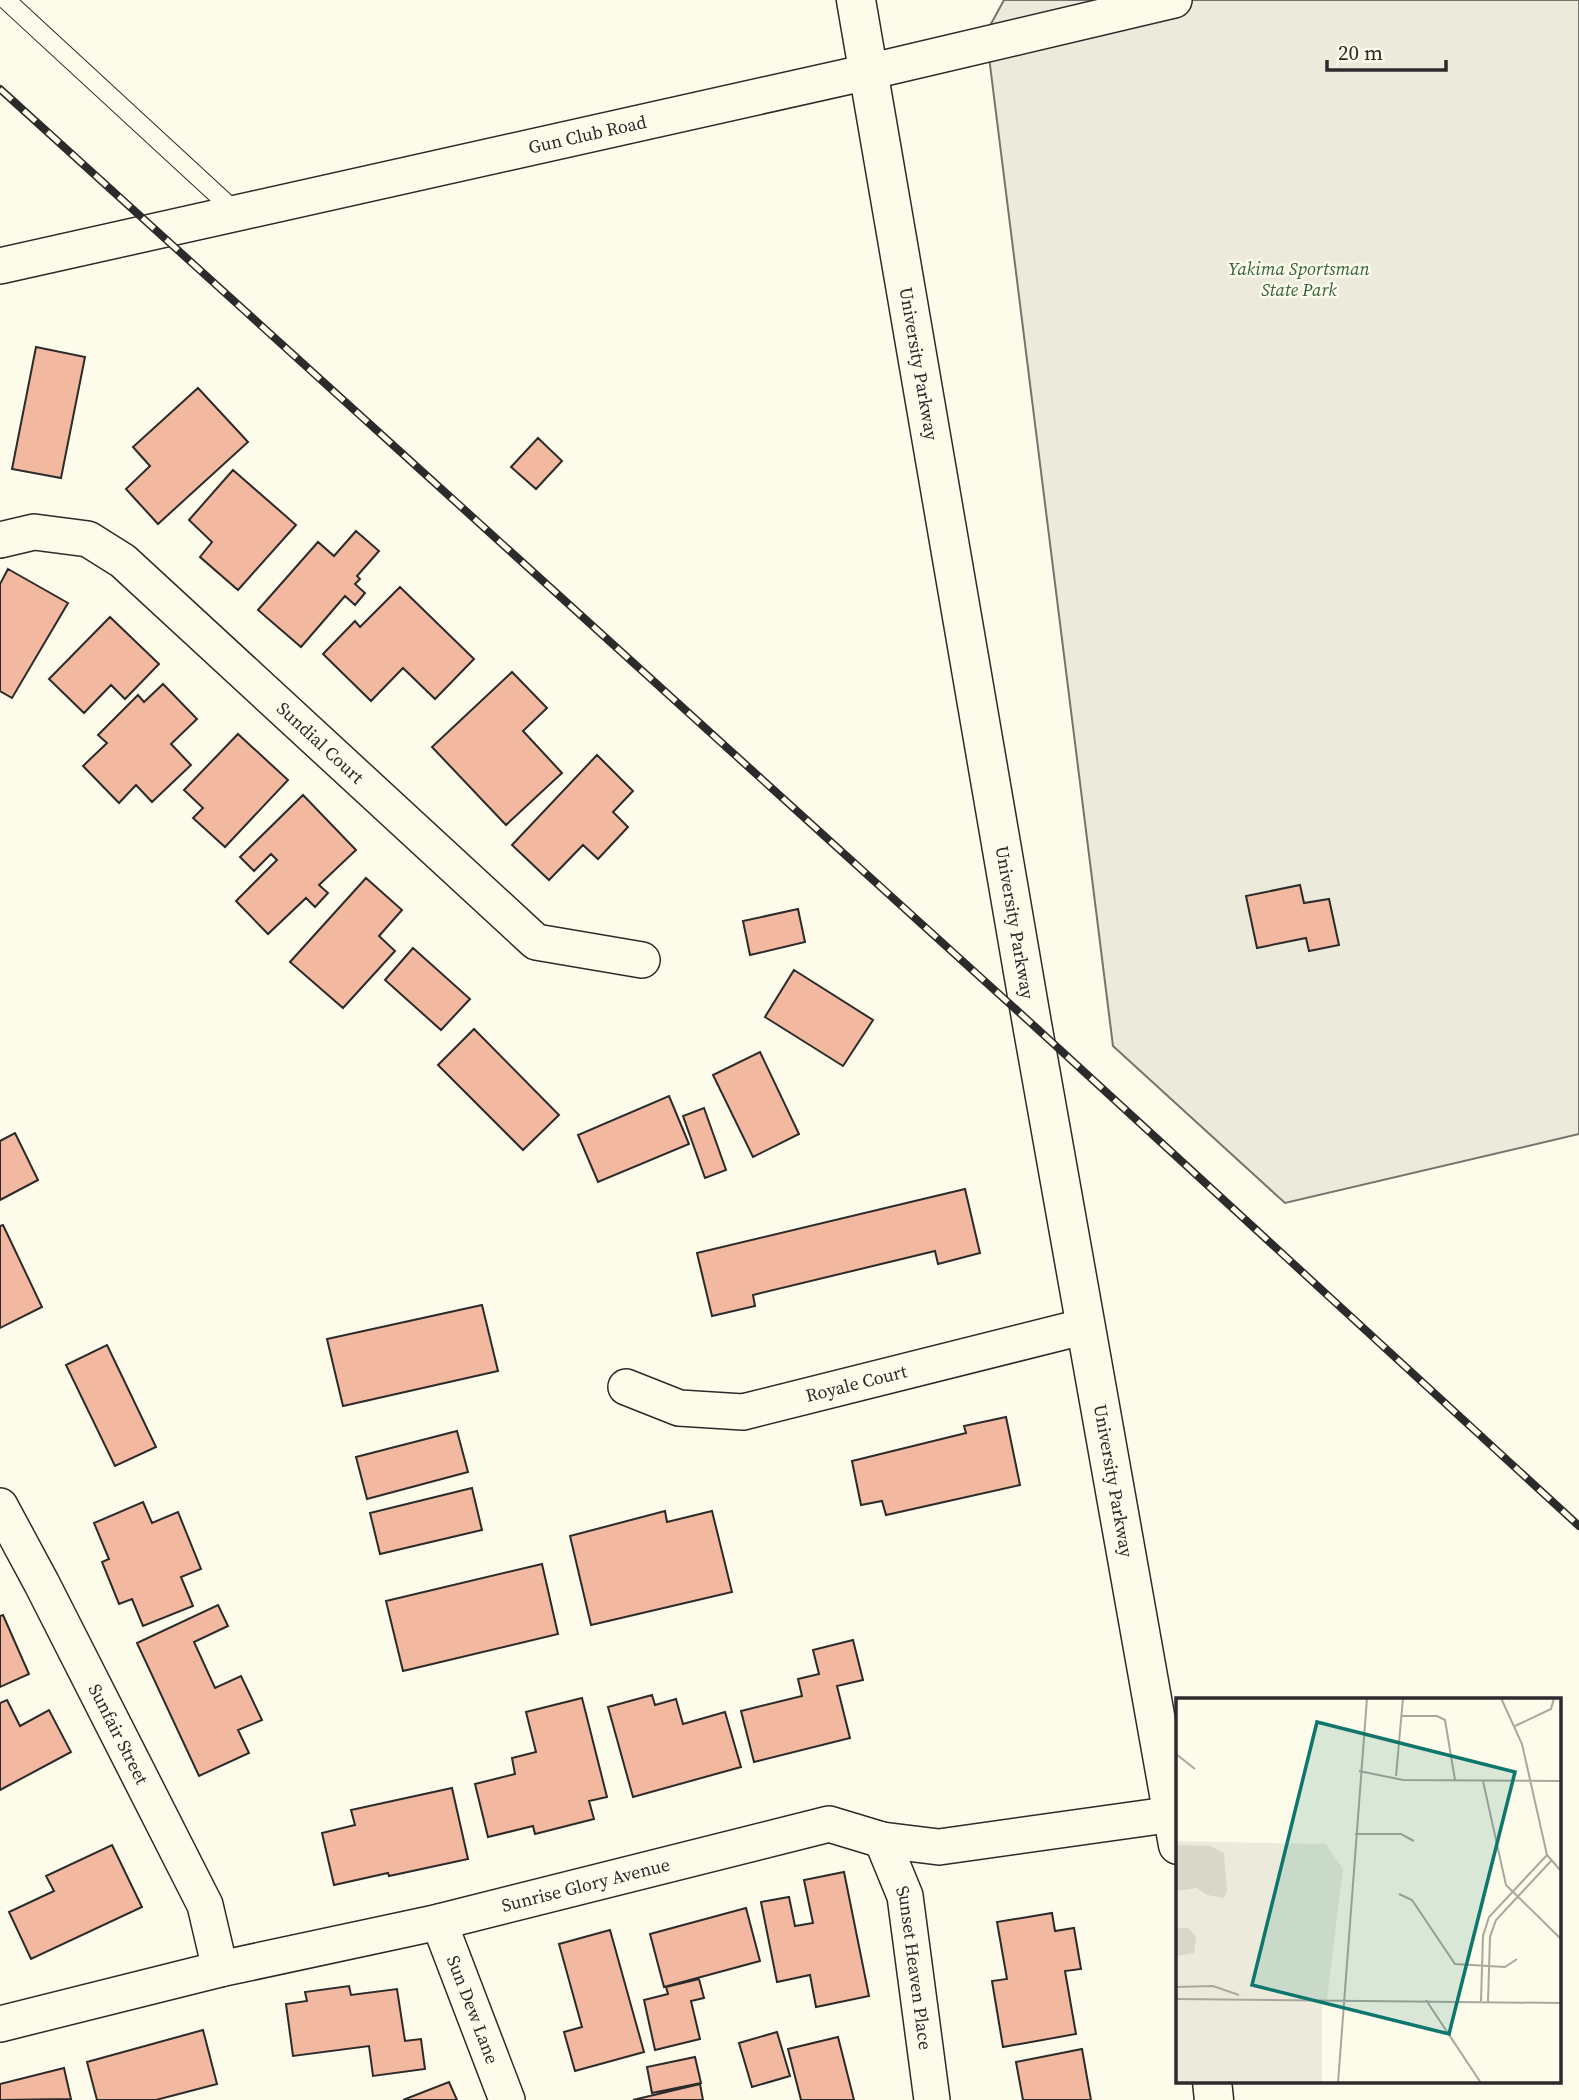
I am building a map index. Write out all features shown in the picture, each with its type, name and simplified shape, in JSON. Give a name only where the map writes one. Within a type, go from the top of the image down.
[{"type":"main road","name":"University Parkway","points":[[856,0],[1176,1829]]},
{"type":"main road","points":[[1212,2082],[1214,2100]]},
{"type":"street","name":"Gun Club Road","points":[[0,266],[868,72],[1174,0]]},
{"type":"street","name":"Sundial Court","points":[[0,540],[34,532],[88,539],[123,561],[536,942],[642,960]]},
{"type":"street","name":"Royale Court","points":[[626,1387],[678,1408],[743,1412],[1086,1326]]},
{"type":"street","name":"Sunfair Street","points":[[0,1506],[205,1905],[220,1969]]},
{"type":"street","name":"Sunrise Glory Avenue","points":[[0,2024],[220,1969],[439,1922],[829,1824],[882,1840],[939,1847],[1176,1829]]},
{"type":"street","name":"Sunset Heaven Place","points":[[882,1840],[905,1896],[932,2100]]},
{"type":"street","name":"Sun Dew Lane","points":[[439,1922],[507,2100]]},
{"type":"lane","points":[[6,0],[237,213]]},
{"type":"green space","name":"Yakima Sportsman State Park","points":[[1004,0],[1579,0],[1579,1134],[1285,1203],[1113,1046],[986,33]]},
{"type":"building","points":[[36,347],[85,357],[61,478],[12,469]]},
{"type":"building","points":[[198,388],[248,442],[158,524],[126,489],[150,466],[133,447]]},
{"type":"building","points":[[538,438],[562,461],[536,489],[511,467]]},
{"type":"building","points":[[233,470],[296,525],[238,590],[200,557],[212,542],[189,520]]},
{"type":"building","points":[[356,531],[379,551],[357,576],[360,579],[355,584],[365,593],[355,605],[345,596],[301,647],[258,610],[318,542],[334,556]]},
{"type":"building","points":[[8,569],[68,603],[12,698],[0,691],[0,584]]},
{"type":"building","points":[[400,587],[474,659],[435,699],[403,668],[371,701],[323,654],[355,621],[360,627]]},
{"type":"building","points":[[110,617],[159,664],[125,699],[111,685],[84,713],[49,679]]},
{"type":"building","points":[[512,672],[547,708],[523,731],[562,773],[506,825],[432,747]]},
{"type":"building","points":[[163,684],[197,719],[171,744],[191,765],[152,802],[136,785],[119,803],[83,766],[107,743],[98,735],[138,695],[144,702]]},
{"type":"building","points":[[238,734],[288,780],[225,847],[193,818],[203,808],[184,790]]},
{"type":"building","points":[[597,755],[633,791],[613,812],[628,827],[598,859],[583,845],[549,880],[512,845]]},
{"type":"building","points":[[303,795],[356,850],[319,885],[328,893],[315,907],[306,898],[268,934],[236,901],[277,860],[271,854],[254,871],[240,857]]},
{"type":"building","points":[[366,878],[402,910],[379,936],[395,951],[343,1008],[290,962]]},
{"type":"building","points":[[1300,885],[1304,903],[1329,899],[1339,945],[1309,951],[1306,938],[1257,948],[1246,896]]},
{"type":"building","points":[[798,909],[805,942],[750,955],[743,921]]},
{"type":"building","points":[[413,948],[470,999],[441,1030],[385,980]]},
{"type":"building","points":[[794,970],[873,1020],[843,1066],[765,1017]]},
{"type":"building","points":[[474,1029],[559,1115],[523,1150],[438,1065]]},
{"type":"building","points":[[760,1052],[799,1134],[753,1157],[713,1075]]},
{"type":"building","points":[[669,1096],[689,1144],[598,1182],[578,1135]]},
{"type":"building","points":[[704,1108],[726,1170],[705,1178],[683,1116]]},
{"type":"building","points":[[15,1133],[38,1180],[0,1200],[0,1141]]},
{"type":"building","points":[[965,1189],[980,1253],[938,1264],[935,1251],[753,1295],[755,1306],[712,1316],[697,1253]]},
{"type":"building","points":[[3,1225],[42,1307],[0,1328],[0,1226]]},
{"type":"building","points":[[482,1305],[498,1371],[343,1406],[327,1339]]},
{"type":"building","points":[[107,1345],[156,1447],[115,1466],[66,1365]]},
{"type":"building","points":[[1006,1417],[1020,1485],[886,1515],[882,1501],[861,1505],[852,1461],[966,1433],[964,1426]]},
{"type":"building","points":[[457,1431],[468,1472],[367,1499],[356,1457]]},
{"type":"building","points":[[472,1488],[482,1530],[380,1554],[370,1513]]},
{"type":"building","points":[[143,1502],[152,1523],[178,1512],[201,1569],[181,1577],[193,1606],[143,1626],[132,1599],[119,1604],[102,1562],[109,1559],[94,1523]]},
{"type":"building","points":[[665,1511],[667,1522],[712,1511],[732,1592],[591,1625],[570,1536]]},
{"type":"building","points":[[542,1564],[558,1634],[403,1671],[386,1601]]},
{"type":"building","points":[[218,1605],[228,1626],[194,1642],[215,1688],[241,1676],[262,1720],[238,1730],[249,1753],[199,1776],[137,1643]]},
{"type":"building","points":[[3,1615],[29,1674],[0,1687],[0,1616]]},
{"type":"building","points":[[853,1640],[863,1680],[837,1686],[850,1738],[754,1762],[741,1711],[802,1696],[798,1679],[819,1674],[813,1650]]},
{"type":"building","points":[[652,1695],[655,1705],[676,1699],[683,1724],[725,1712],[741,1767],[633,1797],[608,1707]]},
{"type":"building","points":[[582,1698],[607,1797],[589,1801],[594,1819],[535,1834],[533,1826],[488,1837],[475,1784],[515,1774],[512,1758],[536,1752],[526,1712]]},
{"type":"building","points":[[7,1700],[20,1726],[49,1710],[71,1752],[0,1790],[0,1703]]},
{"type":"building","points":[[452,1788],[468,1859],[334,1885],[322,1833],[355,1825],[351,1810]]},
{"type":"building","points":[[112,1845],[142,1907],[31,1959],[9,1912],[54,1891],[46,1876]]},
{"type":"building","points":[[844,1872],[869,1996],[816,2007],[810,1975],[777,1982],[761,1902],[789,1897],[795,1926],[813,1923],[804,1880]]},
{"type":"building","points":[[746,1908],[760,1961],[664,1987],[650,1934]]},
{"type":"building","points":[[1052,1913],[1055,1931],[1074,1928],[1081,1969],[1065,1971],[1076,2034],[1003,2047],[992,1981],[1007,1979],[997,1922]]},
{"type":"building","points":[[610,1930],[644,2052],[575,2071],[564,2032],[582,2027],[559,1944]]},
{"type":"building","points":[[699,1979],[704,1998],[691,2001],[700,2039],[655,2050],[644,2000],[668,1994],[666,1987]]},
{"type":"building","points":[[349,1986],[351,1995],[397,1989],[405,2041],[421,2039],[425,2069],[373,2076],[369,2046],[293,2056],[286,2004],[307,2001],[305,1992]]},
{"type":"building","points":[[203,2030],[217,2084],[156,2100],[97,2100],[87,2062]]},
{"type":"building","points":[[777,2032],[790,2076],[752,2087],[739,2043]]},
{"type":"building","points":[[838,2037],[854,2100],[801,2100],[788,2049]]},
{"type":"building","points":[[1082,2049],[1091,2100],[1023,2100],[1016,2062]]},
{"type":"building","points":[[695,2057],[701,2083],[652,2093],[647,2067]]},
{"type":"building","points":[[64,2068],[71,2099],[0,2100],[0,2084]]},
{"type":"building","points":[[449,2082],[457,2100],[403,2100]]},
{"type":"building","points":[[700,2084],[703,2100],[633,2100]]},
{"type":"railway","points":[[0,89],[1032,1024],[1579,1526]]}]
